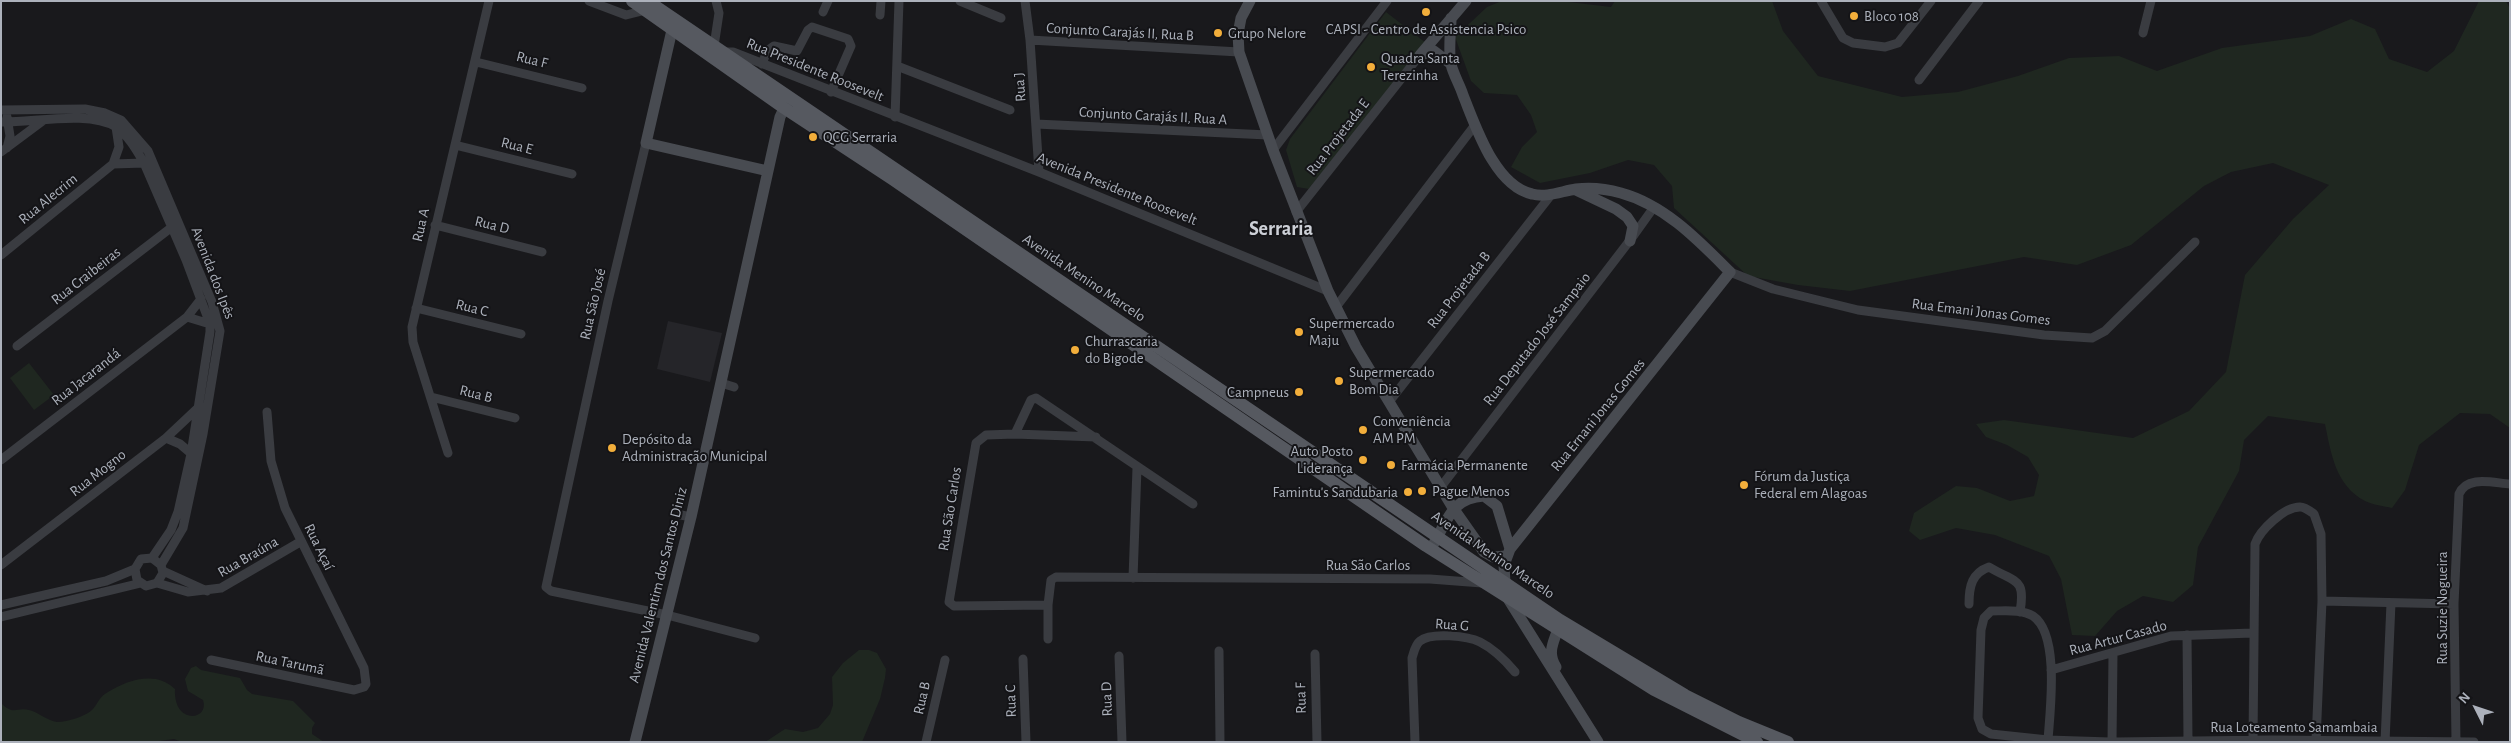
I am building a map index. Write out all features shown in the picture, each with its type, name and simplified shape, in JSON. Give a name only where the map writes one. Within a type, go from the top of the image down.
[{"type":"main road","name":"Avenida Menino Marcelo","points":[[632,1],[647,6],[719,49],[791,96],[1504,582],[1559,625],[1654,690],[1757,742]]},
{"type":"main road","name":"Avenida Menino Marcelo","points":[[647,6],[672,30],[784,108],[900,185],[1430,549],[1507,598],[1685,695],[1738,722],[1788,742]]},
{"type":"street","name":"Rua A","points":[[448,453],[414,342],[412,327],[490,1]]},
{"type":"street","points":[[589,1],[626,15],[647,6]]},
{"type":"street","points":[[716,1],[719,13],[719,49]]},
{"type":"street","points":[[823,12],[828,1]]},
{"type":"street","points":[[880,15],[881,1]]},
{"type":"street","points":[[895,117],[899,1]]},
{"type":"street","points":[[960,1],[1001,18]]},
{"type":"street","name":"Rua J","points":[[1025,1],[1030,40],[1039,172]]},
{"type":"street","points":[[1250,1],[1241,18],[1238,34],[1239,52],[1296,212],[1328,291],[1356,347],[1440,488],[1484,552],[1493,557],[1508,553]]},
{"type":"street","points":[[1273,150],[1387,1]]},
{"type":"street","points":[[1420,55],[1466,1]]},
{"type":"street","points":[[1824,2],[1836,28],[1847,40],[1862,45],[1886,47],[1898,43],[1931,1]]},
{"type":"street","points":[[1919,80],[1979,1]]},
{"type":"street","points":[[2143,33],[2151,1]]},
{"type":"street","points":[[1451,18],[1451,64],[1475,125],[1497,169],[1508,181],[1520,191],[1533,195],[1551,195],[1589,187],[1621,193],[1654,206],[1694,238],[1730,272]]},
{"type":"street","points":[[762,64],[767,51],[774,46],[797,51],[808,30],[812,27],[848,39],[851,46],[831,92]]},
{"type":"street","name":"Rua São José","points":[[667,616],[551,591],[545,584],[672,30]]},
{"type":"street","name":"Conjunto Carajás II, Rua B","points":[[1030,40],[1239,52]]},
{"type":"street","name":"Rua Presidente Roosevelt","points":[[719,49],[733,52],[895,117]]},
{"type":"street","points":[[1420,55],[1434,51],[1451,64]]},
{"type":"street","name":"Rua Projetada E","points":[[1296,212],[1420,55]]},
{"type":"street","name":"Rua F","points":[[476,62],[582,88]]},
{"type":"street","points":[[897,66],[1010,110]]},
{"type":"street","name":"Avenida Valentim dos Santos Diniz","points":[[635,742],[667,616],[686,516],[721,383],[768,171],[784,108],[791,96]]},
{"type":"street","points":[[4,150],[43,120],[53,108]]},
{"type":"street","name":"Avenida dos Ipês","points":[[1,605],[106,581],[135,569],[141,560],[152,558],[171,530],[194,457],[210,401],[220,331],[218,319],[148,151],[121,120],[92,110],[53,108],[2,110]]},
{"type":"street","points":[[2,110],[10,136],[4,150]]},
{"type":"street","name":"Avenida Presidente Roosevelt","points":[[895,117],[1039,172],[1328,291]]},
{"type":"street","points":[[5,122],[43,120],[98,121],[116,127],[119,147],[113,164],[144,163]]},
{"type":"street","name":"Conjunto Carajás II, Rua A","points":[[1036,124],[1268,135]]},
{"type":"street","points":[[1336,307],[1475,125]]},
{"type":"street","name":"Avenida dos Ipês","points":[[116,127],[136,148],[144,163],[172,227],[210,324],[210,347],[199,406],[194,457],[183,528],[162,568],[157,583]]},
{"type":"street","points":[[646,143],[768,171]]},
{"type":"street","name":"Rua E","points":[[455,145],[572,174]]},
{"type":"street","name":"Rua Alecrim","points":[[1,255],[113,164]]},
{"type":"street","points":[[1575,189],[1616,208],[1627,217],[1633,226],[1630,241]]},
{"type":"street","name":"Rua Projetada B","points":[[1389,402],[1551,195]]},
{"type":"street","name":"Rua Deputado José Sampaio","points":[[1440,488],[1630,241],[1654,206]]},
{"type":"street","name":"Rua D","points":[[435,225],[542,252]]},
{"type":"street","name":"Rua Craibeiras","points":[[17,346],[172,227]]},
{"type":"street","name":"Rua Emani Jonas Gomes","points":[[1730,272],[1773,289],[1858,310],[2044,335],[2092,338],[2105,331],[2195,242]]},
{"type":"street","name":"Rua Ernani Jonas Gomes","points":[[1508,553],[1730,272]]},
{"type":"street","name":"Rua Jacarandá","points":[[1,460],[187,317],[201,300]]},
{"type":"street","name":"Rua C","points":[[416,308],[521,334]]},
{"type":"street","points":[[187,317],[210,324]]},
{"type":"street","points":[[721,383],[734,387]]},
{"type":"street","name":"Rua B","points":[[431,397],[515,418]]},
{"type":"street","points":[[1015,434],[1034,398],[1096,437],[1137,468],[1193,504]]},
{"type":"street","name":"Rua Mogno","points":[[1,565],[166,438],[199,406],[210,401]]},
{"type":"street","name":"Rua Açaí","points":[[267,412],[271,461],[276,482],[300,542],[366,672],[366,684],[364,687]]},
{"type":"street","name":"Rua São Carlos","points":[[1096,437],[1015,434],[986,435],[976,443],[949,602],[954,606],[1048,605],[1052,578],[1430,579],[1483,583]]},
{"type":"street","points":[[166,438],[180,444],[194,457]]},
{"type":"street","points":[[1133,578],[1137,468]]},
{"type":"street","name":"Rua Suzie Nogueira","points":[[2456,741],[2454,604],[2457,505],[2461,489],[2470,482],[2510,484]]},
{"type":"street","points":[[1430,549],[1454,508],[1467,498],[1484,496],[1490,498],[1497,506],[1508,553],[1504,582]]},
{"type":"street","points":[[2253,741],[2252,633],[2255,544],[2264,528],[2292,508],[2301,507],[2314,514],[2321,534],[2322,600],[2316,741]]},
{"type":"street","name":"Rua Braúna","points":[[157,583],[188,592],[222,588],[300,542]]},
{"type":"street","points":[[152,558],[162,568]]},
{"type":"street","points":[[1969,604],[1972,580],[1978,571],[1989,567],[2019,582],[2023,590],[2020,612],[2032,615],[2039,621],[2044,632],[2051,670],[2048,740]]},
{"type":"street","name":"Rua Braúna","points":[[162,568],[207,591]]},
{"type":"street","points":[[135,569],[136,580],[141,584]]},
{"type":"street","points":[[1,616],[141,584],[152,586],[157,583]]},
{"type":"street","points":[[1507,598],[1598,742]]},
{"type":"street","points":[[2322,600],[2454,604]]},
{"type":"street","points":[[2385,742],[2391,603]]},
{"type":"street","points":[[1048,605],[1048,639]]},
{"type":"street","name":"Rua Loteamento Samambaia","points":[[2020,612],[1991,611],[1984,618],[1981,630],[1978,718],[1980,726],[1991,734],[2048,740],[2112,742],[2188,740],[2474,742]]},
{"type":"street","points":[[667,616],[755,638]]},
{"type":"street","points":[[1559,625],[1552,644],[1550,658],[1604,742]]},
{"type":"street","name":"Rua Artur Casado","points":[[2051,670],[2113,654],[2156,640],[2187,635],[2252,633]]},
{"type":"street","points":[[2187,635],[2188,740]]},
{"type":"street","name":"Rua G","points":[[1415,742],[1412,658],[1414,649],[1421,640],[1426,637],[1438,636],[1468,638],[1494,650],[1515,672]]},
{"type":"street","points":[[1219,651],[1220,742]]},
{"type":"street","name":"Rua F","points":[[1315,654],[1317,742]]},
{"type":"street","points":[[2112,742],[2113,654]]},
{"type":"street","name":"Rua D","points":[[1119,656],[1122,742]]},
{"type":"street","name":"Rua C","points":[[1023,659],[1026,742]]},
{"type":"street","name":"Rua Tarumã","points":[[211,660],[354,690],[364,687]]},
{"type":"street","name":"Rua B","points":[[926,742],[945,660]]},
{"type":"shaded area","points":[[1502,1],[1560,1],[1611,7],[1615,1],[1772,1],[1783,31],[1818,76],[1902,97],[1958,92],[2018,76],[2069,58],[2119,56],[2157,71],[2222,48],[2310,36],[2351,19],[2375,29],[2389,59],[2427,72],[2454,51],[2479,1],[2506,1],[2510,9],[2510,428],[2490,414],[2460,413],[2419,445],[2405,490],[2392,508],[2365,501],[2347,487],[2336,468],[2325,424],[2268,416],[2244,440],[2239,471],[2198,547],[2193,585],[2173,602],[2143,596],[2117,611],[2095,636],[2072,635],[2061,579],[2049,556],[1995,535],[1956,528],[1920,540],[1909,531],[1914,513],[1956,486],[1977,488],[2010,501],[2034,496],[2039,475],[2028,457],[2007,445],[1986,437],[1976,424],[2004,420],[2133,438],[2189,411],[2226,372],[2245,275],[2293,219],[2329,185],[2273,163],[2231,172],[2204,186],[2131,245],[2077,265],[2024,257],[1850,291],[1798,285],[1748,276],[1674,208],[1672,186],[1654,165],[1628,160],[1590,173],[1540,183],[1511,167],[1522,147],[1537,132],[1531,115],[1517,95],[1484,93],[1471,81],[1455,37],[1487,7]]},
{"type":"shaded area","points":[[1386,12],[1426,43],[1309,189],[1297,187],[1286,150],[1290,139]]},
{"type":"shaded area","points":[[668,321],[722,333],[710,382],[657,369]]},
{"type":"shaded area","points":[[29,363],[54,395],[34,410],[10,378]]},
{"type":"shaded area","points":[[859,650],[869,650],[877,653],[886,669],[880,699],[862,742],[765,742],[785,729],[803,732],[818,728],[830,714],[833,705],[832,677],[843,663]]},
{"type":"shaded area","points":[[196,666],[201,670],[240,678],[247,690],[252,694],[293,701],[315,723],[312,728],[312,734],[324,742],[182,742],[174,739],[152,742],[1,742],[1,703],[12,710],[25,709],[57,722],[66,721],[90,712],[105,694],[124,684],[142,679],[150,678],[167,683],[175,689],[176,701],[180,709],[185,714],[197,715],[204,707],[203,700],[188,691],[185,679],[191,668]]},
{"type":"place","name":"CAPSI - Centro de Assistencia Psico","points":[[1426,12]]},
{"type":"place","name":"Bloco 108","points":[[1854,16]]},
{"type":"place","name":"Grupo Nelore","points":[[1218,33]]},
{"type":"place","name":"Quadra Santa Terezinha","points":[[1371,67]]},
{"type":"place","name":"QCG Serraria","points":[[813,137]]},
{"type":"place","name":"Supermercado Maju","points":[[1299,332]]},
{"type":"place","name":"Churrascaria do Bigode","points":[[1075,350]]},
{"type":"place","name":"Supermercado Bom Dia","points":[[1339,381]]},
{"type":"place","name":"Campneus","points":[[1299,392]]},
{"type":"place","name":"Conveniência AM PM","points":[[1363,430]]},
{"type":"place","name":"Depósito da Administração Municipal","points":[[612,448]]},
{"type":"place","name":"Auto Posto Liderança","points":[[1363,460]]},
{"type":"place","name":"Farmácia Permanente","points":[[1391,465]]},
{"type":"place","name":"Fórum da Justiça Federal em Alagoas","points":[[1744,485]]},
{"type":"place","name":"Pague Menos","points":[[1422,491]]},
{"type":"place","name":"Famintu's Sandubaria","points":[[1408,492]]},
{"type":"district","name":"Serraria","points":[[1281,229]]}]
